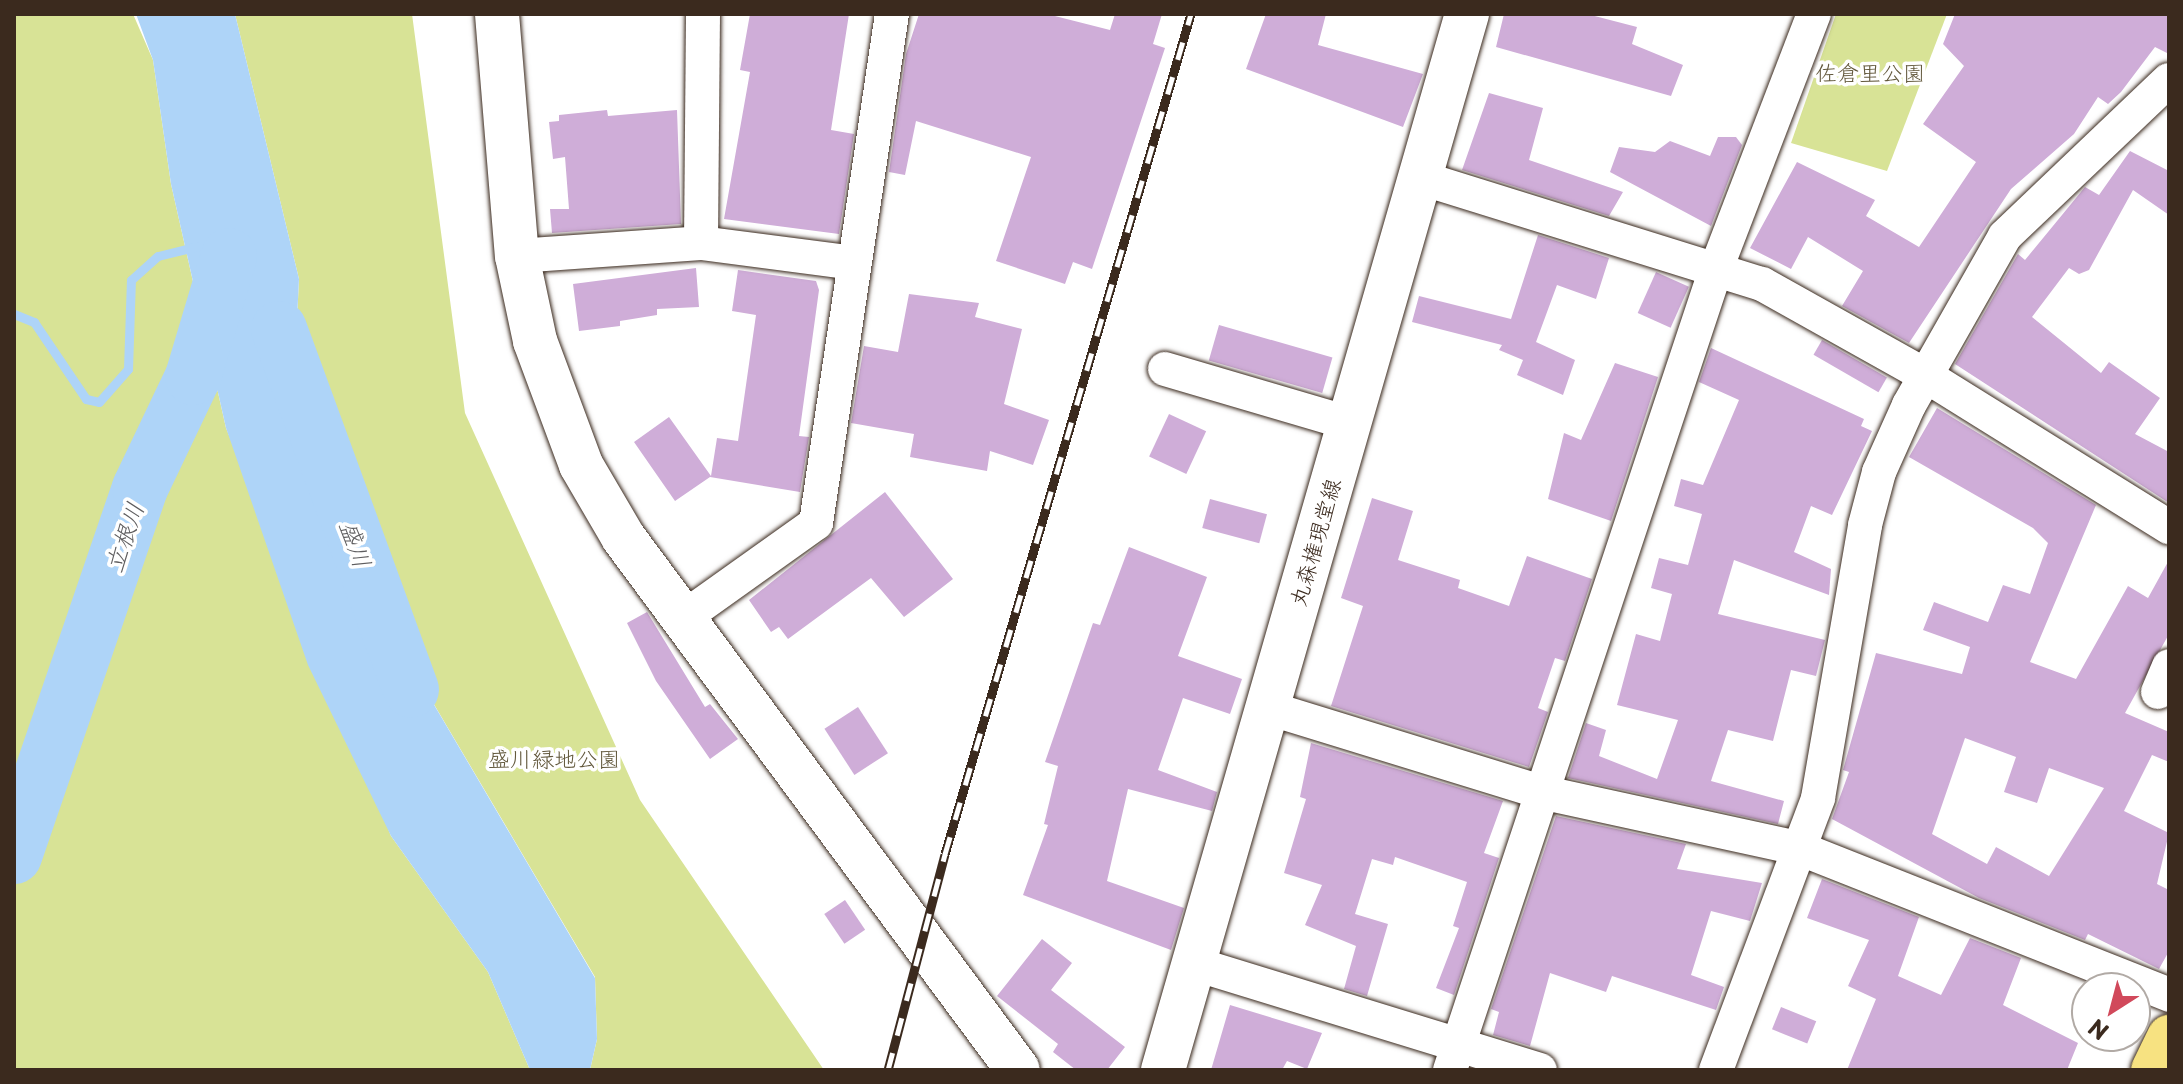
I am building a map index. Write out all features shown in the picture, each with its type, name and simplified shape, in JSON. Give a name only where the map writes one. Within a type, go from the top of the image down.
[{"type":"highway","points":[[2153,1070],[2169,1037]]},
{"type":"street","points":[[497,14],[517,256],[535,341],[581,465],[623,537],[1018,1070]]},
{"type":"street","points":[[701,243],[703,14]]},
{"type":"street","points":[[683,618],[816,523],[892,14]]},
{"type":"street","name":"丸森権現堂線","points":[[1163,1070],[1265,707],[1467,14]]},
{"type":"street","points":[[1454,1059],[1545,793],[1716,269],[1814,14]]},
{"type":"street","points":[[1716,1070],[1818,798],[1875,485],[1923,374],[2005,236],[2169,80]]},
{"type":"street","points":[[1418,177],[1762,284],[1923,374],[2169,527]]},
{"type":"street","points":[[517,256],[701,243],[854,263]]},
{"type":"street","points":[[1165,369],[1349,423]]},
{"type":"street","points":[[1265,707],[1545,793],[1801,849],[2169,995]]},
{"type":"street","points":[[1192,963],[1454,1059],[1540,1070]]},
{"type":"green space","points":[[14,14],[133,14],[153,60],[171,184],[226,428],[391,836],[488,972],[530,1070],[15,1070]]},
{"type":"green space","name":"盛川緑地公園","points":[[235,14],[412,14],[465,413],[640,800],[824,1070],[590,1070],[597,1039],[595,977],[360,579],[318,490],[296,340],[299,279]]},
{"type":"green space","name":"佐倉里公園","points":[[1836,14],[1947,14],[1887,171],[1791,143]]},
{"type":"water","points":[[136,14],[235,14],[299,279],[296,340],[318,490],[360,579],[595,978],[597,1039],[590,1070],[530,1070],[488,972],[391,836],[308,665],[226,428],[171,184],[153,60]]},
{"type":"building","points":[[750,14],[849,14],[831,130],[854,134],[839,234],[724,219],[750,72],[740,70]]},
{"type":"building","points":[[919,14],[1047,14],[1110,30],[1115,14],[1162,14],[1153,44],[1165,48],[1092,269],[1073,262],[1065,284],[996,261],[1031,157],[916,121],[905,175],[889,172],[906,54]]},
{"type":"building","points":[[1266,14],[1326,14],[1318,45],[1423,74],[1403,127],[1246,69]]},
{"type":"building","points":[[1504,14],[1587,14],[1637,27],[1632,44],[1683,65],[1671,96],[1496,47]]},
{"type":"building","points":[[1955,14],[2169,14],[2169,54],[2155,47],[2121,92],[2108,104],[2098,97],[2074,134],[2011,189],[1909,343],[1842,306],[1863,271],[1808,237],[1791,269],[1750,248],[1797,162],[1875,200],[1866,216],[1919,247],[1976,162],[1923,124],[1964,66],[1943,44]]},
{"type":"building","points":[[1489,93],[1543,108],[1529,160],[1623,192],[1609,216],[1462,170]]},
{"type":"building","points":[[607,110],[608,116],[677,110],[681,224],[552,233],[550,209],[569,209],[565,157],[553,159],[549,122],[559,121],[559,115]]},
{"type":"building","points":[[1718,137],[1736,137],[1742,145],[1711,226],[1610,172],[1619,147],[1655,152],[1670,141],[1710,156]]},
{"type":"building","points":[[2130,151],[2169,171],[2169,215],[2133,190],[2089,270],[2079,274],[2069,268],[2032,317],[2101,373],[2109,362],[2160,398],[2135,434],[2169,452],[2169,503],[1955,364],[2018,254],[2025,260],[2085,187],[2099,195]]},
{"type":"building","points":[[1538,235],[1609,258],[1596,299],[1557,285],[1536,342],[1575,360],[1563,395],[1517,375],[1523,360],[1499,350],[1502,345],[1412,322],[1419,296],[1511,319]]},
{"type":"building","points":[[696,268],[699,307],[657,309],[657,315],[620,321],[620,326],[579,331],[573,284]]},
{"type":"building","points":[[738,270],[816,281],[819,290],[799,436],[809,437],[800,492],[710,477],[675,501],[634,442],[669,417],[711,476],[717,438],[738,441],[756,315],[732,311]]},
{"type":"building","points":[[1656,272],[1689,287],[1671,328],[1638,313]]},
{"type":"building","points":[[909,294],[979,303],[975,317],[1022,329],[1004,404],[1049,420],[1033,465],[990,451],[987,471],[910,457],[914,434],[851,423],[864,346],[898,352]]},
{"type":"building","points":[[1219,325],[1332,358],[1322,393],[1209,361]]},
{"type":"building","points":[[1822,340],[1887,378],[1878,392],[1814,355]]},
{"type":"building","points":[[1711,348],[1864,419],[1861,426],[1872,431],[1832,515],[1811,506],[1794,552],[1831,569],[1829,595],[1734,560],[1718,614],[1825,640],[1816,676],[1791,670],[1773,741],[1728,730],[1711,781],[1784,801],[1778,824],[1568,778],[1586,723],[1606,730],[1599,756],[1657,779],[1678,720],[1617,705],[1636,634],[1660,641],[1672,594],[1651,588],[1659,558],[1688,565],[1702,514],[1674,506],[1681,479],[1703,485],[1739,400],[1699,382]]},
{"type":"building","points":[[1615,363],[1658,377],[1611,521],[1548,499],[1564,433],[1581,440]]},
{"type":"building","points":[[1937,408],[2096,505],[2030,662],[2076,679],[2128,586],[2148,598],[2169,560],[2169,634],[2125,713],[2169,732],[2169,762],[2152,755],[2124,811],[2169,833],[2157,884],[2169,890],[2169,951],[2159,969],[2088,934],[2085,940],[1979,898],[1832,819],[1849,772],[1843,770],[1876,653],[1962,674],[1970,647],[1923,630],[1934,602],[1988,622],[2003,585],[2030,594],[2048,543],[2033,528],[1909,457]],"holes":[[[1965,738],[2016,757],[2004,792],[2037,803],[2049,768],[2104,788],[2049,876],[1996,847],[1987,864],[1932,834]]]},
{"type":"building","points":[[1169,414],[1206,431],[1186,474],[1149,457]]},
{"type":"building","points":[[885,492],[953,579],[904,617],[871,578],[788,639],[779,627],[771,632],[749,600]]},
{"type":"building","points":[[1372,498],[1413,511],[1398,560],[1460,580],[1458,588],[1509,606],[1527,556],[1592,579],[1565,661],[1555,658],[1538,708],[1548,712],[1529,767],[1331,706],[1363,606],[1341,598]]},
{"type":"building","points":[[1210,499],[1267,514],[1259,543],[1202,528]]},
{"type":"building","points":[[1129,547],[1207,577],[1178,656],[1242,679],[1230,714],[1183,698],[1158,770],[1217,792],[1212,811],[1128,789],[1107,881],[1184,908],[1171,950],[1023,895],[1048,825],[1044,824],[1058,766],[1045,762],[1093,623],[1100,625]]},
{"type":"building","points":[[647,612],[705,707],[710,704],[738,739],[710,759],[656,681],[627,623]]},
{"type":"building","points":[[858,707],[888,753],[854,775],[824,729]]},
{"type":"building","points":[[1311,743],[1503,801],[1484,853],[1499,858],[1454,995],[1436,988],[1459,928],[1453,926],[1467,882],[1395,857],[1393,865],[1372,859],[1355,914],[1388,924],[1367,996],[1344,989],[1356,946],[1305,925],[1322,885],[1284,873],[1306,799],[1300,797]]},
{"type":"building","points":[[1556,816],[1686,844],[1677,869],[1762,883],[1750,921],[1711,911],[1691,975],[1724,987],[1716,1010],[1612,976],[1606,992],[1550,973],[1530,1046],[1493,1035],[1499,1012],[1491,1009]]},
{"type":"building","points":[[1822,879],[1919,917],[1898,976],[1941,995],[1970,938],[2021,958],[2003,1005],[2071,1039],[2071,1052],[2074,1052],[2067,1070],[1847,1070],[1876,999],[1848,986],[1869,940],[1807,918]]},
{"type":"building","points":[[845,900],[865,930],[844,944],[824,914]]},
{"type":"building","points":[[1042,939],[1072,963],[1051,990],[1125,1047],[1107,1070],[1076,1070],[1053,1052],[1058,1044],[997,996]]},
{"type":"building","points":[[1230,1005],[1322,1033],[1307,1069],[1287,1061],[1282,1070],[1211,1070]]},
{"type":"building","points":[[1781,1007],[1816,1021],[1807,1043],[1772,1029]]},
{"type":"waterway","points":[[14,314],[34,322],[86,399],[99,402],[128,369],[131,280],[158,256],[198,246]]},
{"type":"waterway","name":"立根川","points":[[14,856],[140,488],[193,377],[229,256]]},
{"type":"waterway","name":"盛川","points":[[279,329],[411,690]]},
{"type":"railway","points":[[888,1070],[945,854],[1191,14]]}]
